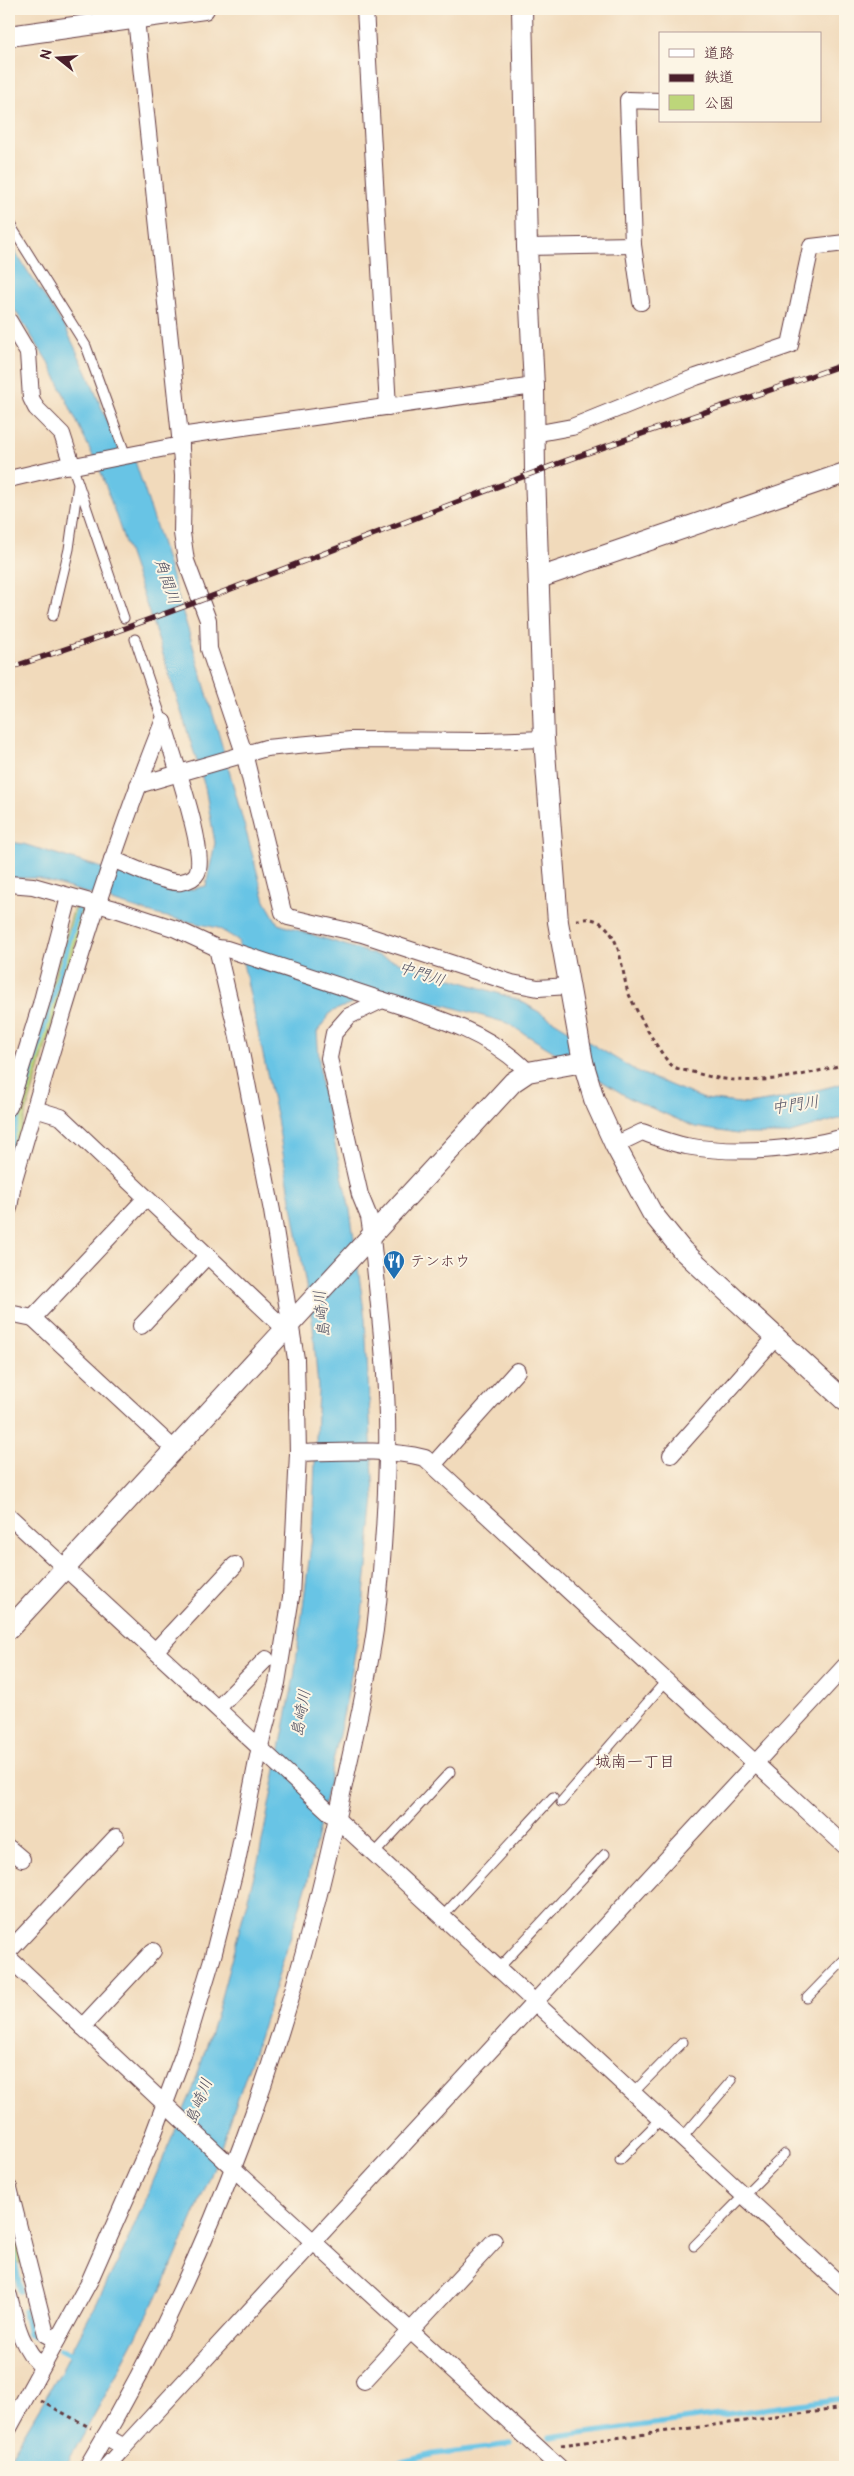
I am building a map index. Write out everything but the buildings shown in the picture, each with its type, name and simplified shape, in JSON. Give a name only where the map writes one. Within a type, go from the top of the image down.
[{"type":"street","points":[[9,36],[135,13],[204,9]]},
{"type":"street","points":[[365,9],[388,407]]},
{"type":"street","points":[[522,9],[527,247],[534,386],[544,739],[558,922],[583,1062],[594,1099],[615,1145],[652,1213],[682,1250],[845,1401]]},
{"type":"street","points":[[135,13],[181,441],[183,476],[182,533],[186,561],[208,620],[209,649],[242,754],[283,912],[288,917],[362,934],[512,983],[538,988],[569,986]]},
{"type":"street","points":[[641,302],[633,245],[628,100],[659,101]]},
{"type":"street","points":[[534,434],[572,427],[696,377],[790,345],[811,247],[845,243]]},
{"type":"street","points":[[527,247],[633,245]]},
{"type":"street","points":[[9,321],[28,353],[31,398],[36,408],[62,434],[75,465]]},
{"type":"street","points":[[9,480],[124,456],[181,441],[388,407],[534,386]]},
{"type":"street","points":[[539,578],[845,473]]},
{"type":"street","points":[[111,862],[179,882],[191,879],[197,873],[200,856],[180,773],[163,722]]},
{"type":"street","points":[[9,1208],[13,1183],[34,1109],[98,901],[138,785],[163,722]]},
{"type":"street","points":[[138,785],[266,748],[351,740],[486,742],[544,739]]},
{"type":"street","points":[[9,884],[33,886],[69,897],[98,901],[176,929],[222,949],[443,1019],[461,1027],[516,1059],[528,1072]]},
{"type":"street","points":[[9,1105],[41,1004],[69,897]]},
{"type":"street","points":[[9,2428],[89,2282],[168,2106],[213,1956],[264,1750],[291,1596],[302,1453],[293,1320],[222,949]]},
{"type":"street","points":[[87,2467],[102,2434],[190,2275],[259,2102],[312,1927],[333,1815],[374,1633],[383,1556],[384,1372],[368,1241],[369,1217],[360,1195],[329,1058],[334,1033],[349,1016],[382,1000]]},
{"type":"street","points":[[9,1628],[513,1082],[528,1072],[583,1062]]},
{"type":"street","points":[[34,1109],[61,1118],[207,1256],[293,1320]]},
{"type":"street","points":[[615,1145],[642,1132],[684,1146],[719,1150],[816,1145],[845,1137]]},
{"type":"street","points":[[33,1318],[146,1198]]},
{"type":"street","points":[[141,1326],[207,1256]]},
{"type":"street","points":[[9,1314],[33,1318],[174,1449]]},
{"type":"street","points":[[671,1455],[776,1337]]},
{"type":"street","points":[[433,1465],[517,1371]]},
{"type":"street","points":[[302,1453],[408,1454],[425,1458],[845,1846]]},
{"type":"street","points":[[9,1516],[845,2289]]},
{"type":"street","points":[[156,1650],[235,1565]]},
{"type":"street","points":[[218,1708],[266,1659]]},
{"type":"street","points":[[106,2467],[845,1666]]},
{"type":"street","points":[[9,1951],[116,1837]]},
{"type":"street","points":[[9,1848],[22,1859]]},
{"type":"street","points":[[82,2027],[153,1951]]},
{"type":"street","points":[[9,1958],[232,2167],[560,2467]]},
{"type":"street","points":[[9,2188],[46,2334],[56,2340]]},
{"type":"street","points":[[364,2381],[494,2241]]},
{"type":"street","points":[[36,2295],[10,2299],[20,2338],[30,2356],[42,2367]]},
{"type":"street","points":[[102,2434],[124,2447]]},
{"type":"lane","points":[[9,223],[86,346],[124,456]]},
{"type":"lane","points":[[75,465],[79,483],[124,618]]},
{"type":"lane","points":[[53,616],[69,549],[79,483]]},
{"type":"lane","points":[[135,639],[163,722]]},
{"type":"lane","points":[[442,1917],[557,1800],[666,1681]]},
{"type":"lane","points":[[374,1854],[450,1772]]},
{"type":"lane","points":[[498,1970],[605,1854]]},
{"type":"lane","points":[[807,1998],[845,1958]]},
{"type":"lane","points":[[633,2093],[683,2042]]},
{"type":"lane","points":[[682,2138],[732,2080]]},
{"type":"lane","points":[[620,2160],[661,2119]]},
{"type":"lane","points":[[694,2246],[785,2154]]},
{"type":"path","points":[[558,922],[591,918],[605,926],[619,950],[627,991],[658,1048],[673,1067],[715,1079],[742,1081],[806,1075],[845,1064]]},
{"type":"path","points":[[32,2396],[102,2434]]},
{"type":"path","points":[[539,2448],[845,2408]]},
{"type":"green space","points":[[74,908],[86,909],[9,1172],[9,1131]]},
{"type":"green space","points":[[9,2209],[23,2263],[9,2265]]},
{"type":"water","points":[[9,243],[66,329],[88,375],[122,457],[127,464],[135,461],[203,680],[265,901],[278,924],[519,1000],[638,1072],[704,1099],[748,1104],[786,1098],[845,1083],[845,1117],[787,1134],[737,1134],[695,1127],[631,1099],[507,1023],[438,1003],[403,995],[357,1001],[331,1012],[317,1032],[321,1084],[350,1210],[365,1318],[374,1498],[362,1615],[347,1697],[307,1884],[259,2038],[211,2175],[164,2284],[65,2467],[9,2467],[9,2459],[63,2368],[124,2249],[193,2089],[216,2016],[259,1857],[294,1677],[312,1537],[318,1388],[313,1326],[277,1119],[238,940],[218,928],[158,915],[37,878],[9,878],[9,842],[23,844],[168,888],[189,890],[206,886],[215,843],[205,787],[160,645],[102,475],[50,365],[9,301]]},
{"type":"waterway","points":[[9,1149],[81,900]]},
{"type":"waterway","points":[[9,2224],[20,2291]]},
{"type":"waterway","points":[[24,2311],[29,2334],[42,2339]]},
{"type":"waterway","points":[[61,2349],[76,2357]]},
{"type":"waterway","points":[[550,2438],[845,2398]]},
{"type":"waterway","points":[[381,2467],[435,2454],[511,2444]]},
{"type":"railway","points":[[9,668],[206,598],[572,459],[845,364]]},
{"type":"place","name":"テンホウ","points":[[394,1280]]},
{"type":"district","name":"城南一丁目","points":[[635,1761]]},
{"type":"water label","name":"角間川","points":[[168,581]]},
{"type":"water label","name":"中門川","points":[[422,973]]},
{"type":"water label","name":"中門川","points":[[795,1104]]},
{"type":"water label","name":"島崎川","points":[[321,1314]]},
{"type":"water label","name":"島崎川","points":[[300,1713]]},
{"type":"water label","name":"島崎川","points":[[198,2101]]}]
